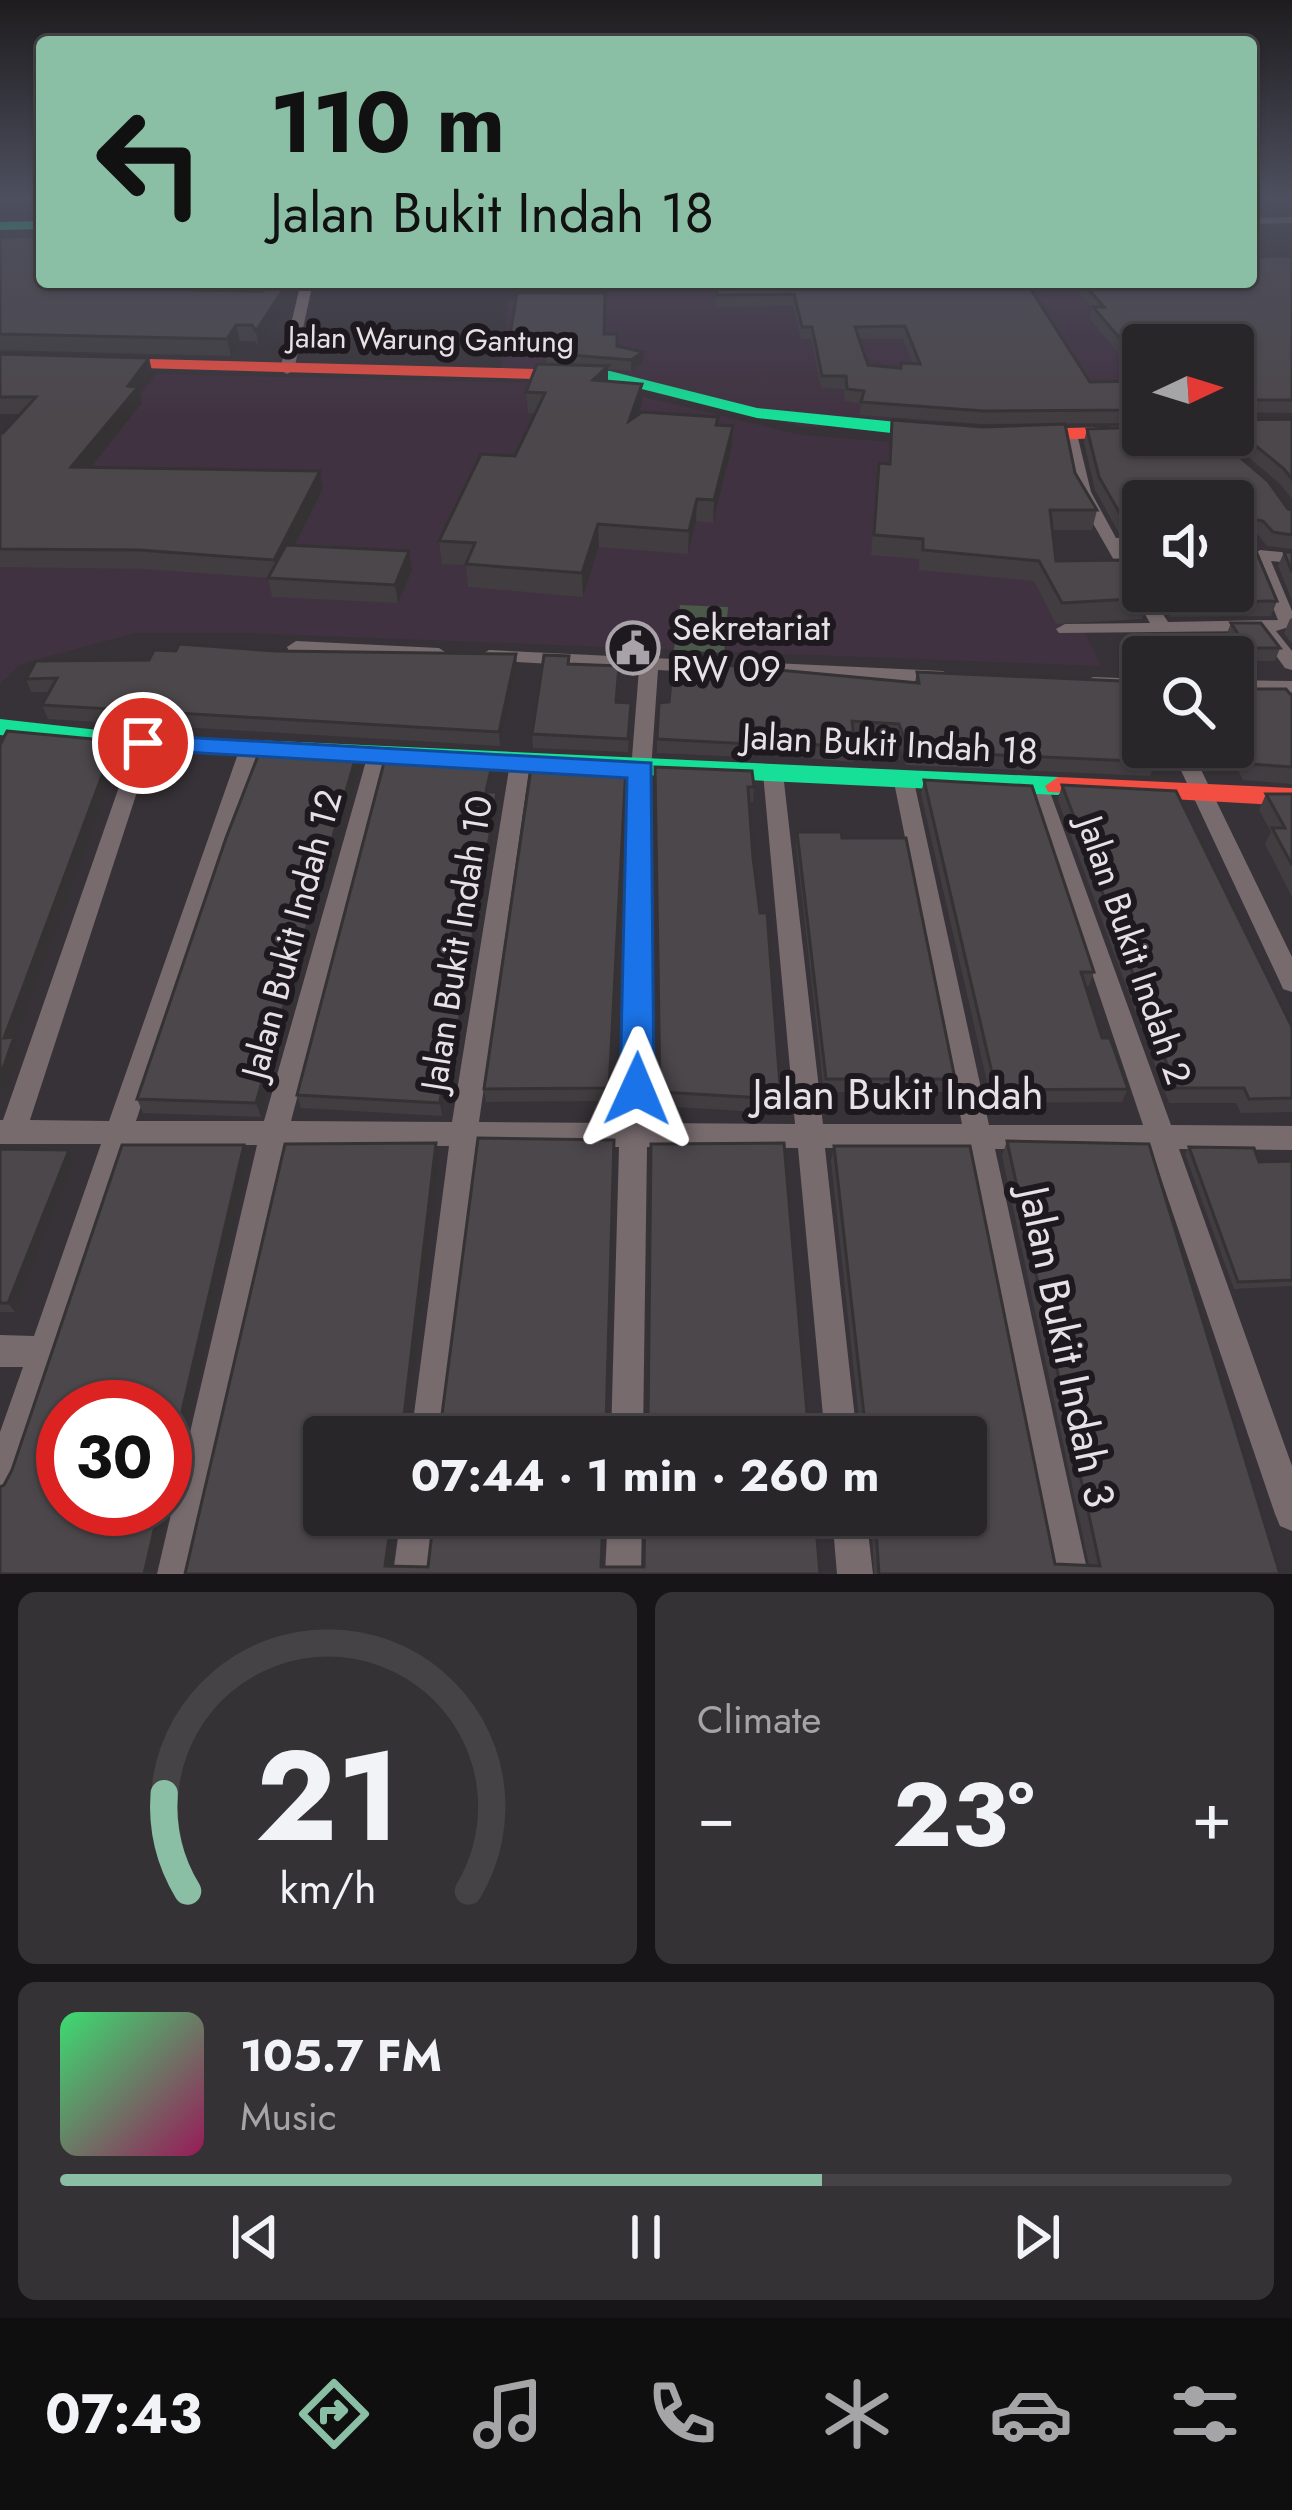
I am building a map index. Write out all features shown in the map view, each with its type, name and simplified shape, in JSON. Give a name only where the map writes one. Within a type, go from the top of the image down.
[{"type":"street","points":[[287,370],[307,288]]},
{"type":"street","name":"Jalan Warung Gantung","points":[[91,362],[610,376],[758,413],[959,434]]},
{"type":"street","points":[[1003,435],[1122,433]]},
{"type":"street","points":[[1070,434],[1083,492],[1162,628]]},
{"type":"street","points":[[1111,543],[1122,543]]},
{"type":"street","points":[[1065,629],[1287,621],[1254,548]]},
{"type":"street","points":[[1260,554],[1292,558]]},
{"type":"street","points":[[1262,624],[1292,664]]},
{"type":"street","points":[[296,647],[956,677]]},
{"type":"street","points":[[628,1416],[641,770],[649,664]]},
{"type":"street","points":[[1073,682],[1122,684]]},
{"type":"street","points":[[1254,686],[1292,687]]},
{"type":"street","name":"Jalan Bukit Indah 18","points":[[0,728],[143,743],[641,770],[903,777],[1292,797]]},
{"type":"street","points":[[6,1132],[143,743]]},
{"type":"street","points":[[0,1480],[250,748]]},
{"type":"street","name":"Jalan Bukit Indah 12","points":[[175,1574],[274,1133],[378,754]]},
{"type":"street","name":"Jalan Bukit Indah 10","points":[[430,1416],[464,1134],[520,763]]},
{"type":"street","points":[[1190,768],[1292,982]]},
{"type":"street","points":[[772,773],[839,1416]]},
{"type":"street","name":"Jalan Bukit Indah 3","points":[[903,777],[1070,1574]]},
{"type":"street","name":"Jalan Bukit Indah 2","points":[[1039,786],[1292,1514]]},
{"type":"street","name":"Jalan Bukit Indah","points":[[6,1132],[1292,1138]]},
{"type":"street","points":[[0,1351],[43,1352]]},
{"type":"street","points":[[411,1574],[416,1536]]},
{"type":"street","points":[[623,1574],[624,1536]]},
{"type":"street","points":[[851,1536],[855,1574]]},
{"type":"shaded area","points":[[1283,271],[1247,324],[1122,324],[1122,406],[1007,420],[806,427],[708,406],[643,383],[501,372],[508,301],[572,288],[1257,288],[1257,279]]},
{"type":"shaded area","points":[[157,374],[591,384],[801,435],[996,450],[1101,666],[248,633],[135,633],[21,664],[0,684],[0,442],[136,399]]},
{"type":"green space","points":[[680,605],[728,607],[724,653],[674,650]]},
{"type":"building","points":[[0,271],[36,271],[36,288],[284,288],[256,331],[252,325],[236,325],[227,339],[0,334]]},
{"type":"building","points":[[1257,271],[1292,271],[1292,400],[1254,400],[1254,324],[1122,324],[1122,341],[1093,307],[1104,307],[1087,288],[1257,288]]},
{"type":"building","points":[[716,288],[1030,288],[1090,382],[1122,381],[1122,410],[984,411],[861,402],[864,391],[847,389],[846,376],[822,376],[812,327],[802,327],[794,294],[717,295]],"holes":[[[905,326],[920,364],[901,363],[901,368],[868,365],[855,327]]]},
{"type":"building","points":[[517,293],[605,293],[604,334],[617,334],[617,346],[643,352],[631,360],[546,353],[551,340],[509,340]]},
{"type":"building","points":[[0,354],[149,358],[128,386],[138,387],[71,467],[320,471],[274,560],[140,550],[0,549],[0,433],[36,397],[0,397]]},
{"type":"building","points":[[537,364],[608,366],[593,380],[642,384],[629,421],[642,412],[718,417],[716,425],[733,426],[714,500],[697,499],[689,531],[598,524],[582,573],[466,564],[475,543],[439,541],[481,454],[515,456],[545,393],[526,392]]},
{"type":"building","points":[[1292,419],[1292,479],[1254,444],[1254,420]]},
{"type":"building","points":[[892,420],[984,427],[1065,424],[1075,473],[1097,510],[1050,510],[1056,561],[1122,560],[1122,600],[1062,603],[1039,561],[923,550],[923,539],[874,535],[879,463],[890,464]]},
{"type":"building","points":[[1122,428],[1122,456],[1239,456],[1292,510],[1292,535],[1273,532],[1254,519],[1254,480],[1122,480],[1122,517],[1099,477],[1087,429]]},
{"type":"building","points":[[286,545],[409,551],[395,585],[268,578]]},
{"type":"building","points":[[1254,546],[1277,601],[1254,601]]},
{"type":"building","points":[[1231,623],[1261,623],[1280,648],[1254,648],[1254,636],[1239,636]]},
{"type":"building","points":[[179,644],[276,651],[516,654],[499,732],[42,705],[57,678],[26,679],[36,661],[149,660],[154,650],[176,651]]},
{"type":"building","points":[[544,655],[569,656],[568,664],[619,666],[616,702],[631,703],[628,739],[532,734]]},
{"type":"building","points":[[692,662],[919,683],[917,672],[1121,681],[1122,761],[909,751],[899,724],[852,721],[855,748],[750,739],[750,744],[657,739],[659,703],[669,702],[671,682],[689,683]]},
{"type":"building","points":[[1254,689],[1286,689],[1292,694],[1292,767],[1254,764]]},
{"type":"building","points":[[7,731],[115,741],[4,1038],[14,1037],[0,1077],[0,745]]},
{"type":"building","points":[[261,748],[357,753],[256,1103],[137,1099],[226,838]]},
{"type":"building","points":[[386,755],[493,760],[486,792],[497,792],[448,1088],[442,1087],[440,1103],[297,1095]]},
{"type":"building","points":[[532,762],[626,766],[609,1088],[484,1089]]},
{"type":"building","points":[[655,767],[752,771],[754,787],[748,787],[753,857],[760,913],[767,913],[781,1099],[660,1092]]},
{"type":"building","points":[[924,780],[1032,786],[1094,972],[1081,972],[1102,1038],[1110,1038],[1128,1089],[996,1090]]},
{"type":"building","points":[[1062,785],[1176,791],[1292,1027],[1292,1098],[1249,1099],[1244,1088],[1176,1088]]},
{"type":"building","points":[[1266,794],[1292,794],[1292,865],[1272,828],[1285,828]]},
{"type":"building","points":[[797,832],[906,838],[955,1079],[826,1079]]},
{"type":"building","points":[[478,1138],[614,1140],[606,1416],[442,1416]]},
{"type":"building","points":[[1007,1141],[1149,1144],[1280,1574],[879,1574],[876,1536],[987,1536],[987,1416],[864,1416],[834,1146],[970,1146],[1055,1564],[1100,1566]]},
{"type":"building","points":[[436,1143],[404,1416],[303,1416],[303,1536],[389,1536],[385,1566],[428,1567],[432,1536],[602,1536],[601,1567],[644,1567],[645,1536],[817,1536],[820,1574],[185,1574],[285,1144]]},
{"type":"building","points":[[784,1143],[807,1416],[648,1416],[651,1144]]},
{"type":"building","points":[[122,1145],[244,1145],[189,1380],[42,1380]]},
{"type":"building","points":[[1189,1147],[1254,1148],[1259,1162],[1292,1161],[1292,1280],[1238,1282]]},
{"type":"building","points":[[0,1149],[69,1150],[8,1303],[0,1303]]},
{"type":"building","points":[[36,1399],[36,1536],[153,1536],[144,1574],[0,1574],[0,1487],[12,1470]]},
{"type":"traffic: fast","points":[[535,374],[610,376],[757,413],[927,431]]},
{"type":"traffic: fast","points":[[0,727],[143,743],[1058,786]]},
{"type":"traffic: jam","points":[[111,363],[535,374]]},
{"type":"traffic: jam","points":[[1029,435],[1122,433]]},
{"type":"traffic: jam","points":[[1058,786],[1292,797]]},
{"type":"place","name":"Sekretariat RW 09","points":[[633,648]]},
{"type":"route","points":[[143,743],[641,770],[637,1089]]}]
